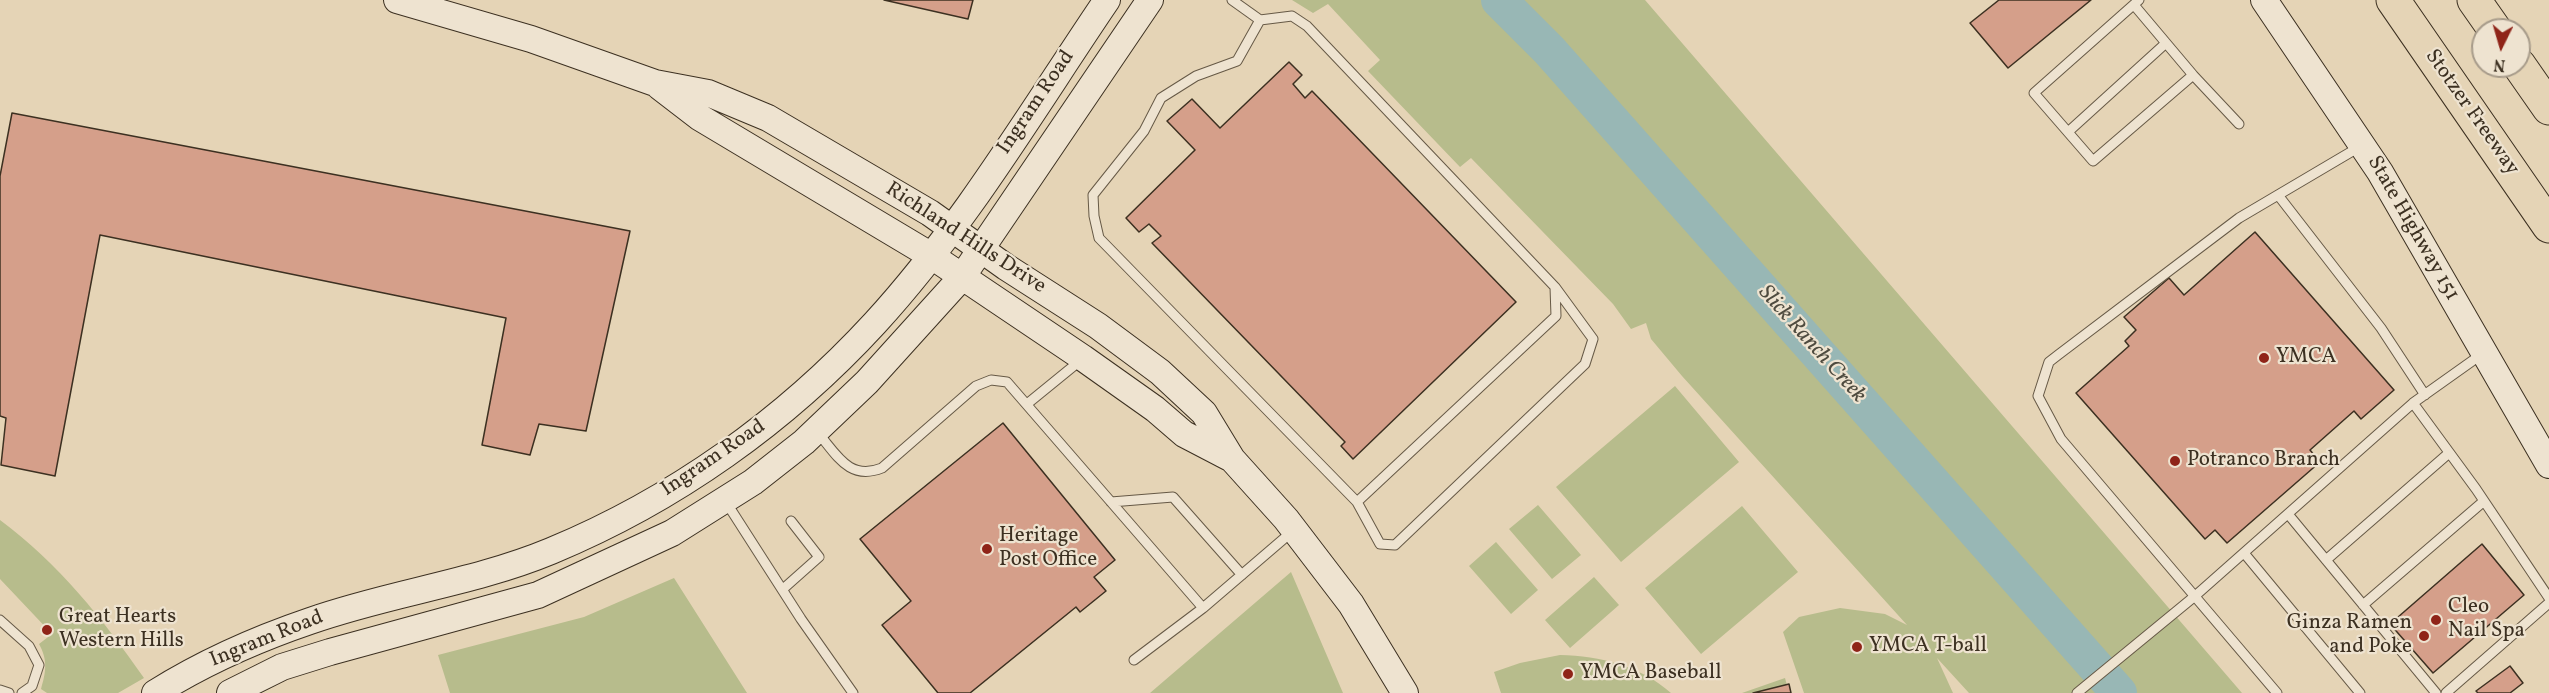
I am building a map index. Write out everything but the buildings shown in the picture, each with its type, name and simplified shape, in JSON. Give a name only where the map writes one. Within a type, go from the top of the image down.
[{"type":"highway","name":"Stotzer Freeway","points":[[2393,0],[2549,226]]},
{"type":"highway","points":[[2474,0],[2487,18]]},
{"type":"highway","points":[[2529,78],[2549,108]]},
{"type":"main road","name":"Richland Hills Drive","points":[[397,0],[531,39],[655,83],[708,93],[768,118],[829,152],[951,228],[1098,327],[1160,372],[1204,413],[1232,459],[1294,530],[1351,604],[1404,693]]},
{"type":"main road","name":"Ingram Road","points":[[155,693],[207,664],[275,634],[347,610],[550,551],[610,523],[705,469],[792,404],[876,322],[951,228],[1107,0]]},
{"type":"main road","name":"Ingram Road","points":[[230,693],[282,667],[538,595],[672,533],[725,500],[816,431],[867,382],[962,277],[1150,0]]},
{"type":"main road","name":"State Highway 151","points":[[2264,0],[2363,145],[2549,465]]},
{"type":"main road","name":"Richland Hills Drive","points":[[655,83],[699,117],[930,255],[1083,358],[1155,409],[1184,434],[1232,459]]},
{"type":"main road","points":[[705,469],[725,500]]},
{"type":"main road","points":[[347,610],[358,644]]},
{"type":"lane","points":[[1232,0],[1260,20],[1292,16],[1307,26],[1555,287],[1593,339],[1585,364],[1395,545],[1380,544],[1358,502],[1099,238],[1094,216],[1094,195],[1144,131],[1161,98],[1196,76],[1237,61],[1260,20]]},
{"type":"lane","points":[[2193,75],[2093,161],[2034,93],[2136,2],[2193,75],[2239,124]]},
{"type":"lane","points":[[2068,132],[2166,43]]},
{"type":"lane","points":[[2277,693],[2061,439],[2038,396],[2049,362],[2239,218],[2363,145]]},
{"type":"lane","points":[[2278,195],[2381,328],[2425,395]]},
{"type":"lane","points":[[1358,502],[1556,316],[1555,287]]},
{"type":"lane","points":[[2078,693],[2195,596],[2413,403],[2484,352]]},
{"type":"lane","points":[[1027,404],[1083,358]]},
{"type":"lane","points":[[816,431],[849,469],[868,473],[882,468],[976,386],[991,380],[1007,382],[1203,608]]},
{"type":"lane","points":[[2413,403],[2484,501],[2549,598]]},
{"type":"lane","points":[[2326,560],[2449,453]]},
{"type":"lane","points":[[1111,502],[1173,497],[1242,575]]},
{"type":"lane","points":[[725,500],[853,693]]},
{"type":"lane","points":[[2363,605],[2484,501]]},
{"type":"lane","points":[[2288,514],[2436,693]]},
{"type":"lane","points":[[783,590],[819,557],[791,521]]},
{"type":"lane","points":[[1134,660],[1203,608],[1294,530]]},
{"type":"lane","points":[[2244,553],[2360,693]]},
{"type":"lane","points":[[2446,693],[2549,603]]},
{"type":"lane","points":[[0,620],[29,646],[39,665],[32,686],[22,693]]},
{"type":"lane","points":[[0,690],[9,693]]},
{"type":"green space","points":[[1292,0],[1645,0],[2242,693],[1969,693],[1937,658],[1953,693],[1804,693],[1783,632],[1799,617],[1840,608],[1885,614],[1907,625],[1682,376],[1651,339],[1646,323],[1631,329],[1613,304],[1471,158],[1460,167],[1368,71],[1380,60],[1328,4],[1313,13]]},
{"type":"green space","points":[[1675,386],[1739,462],[1621,562],[1556,487]]},
{"type":"green space","points":[[1538,505],[1581,555],[1552,579],[1509,529]]},
{"type":"green space","points":[[1742,506],[1798,572],[1701,654],[1645,588]]},
{"type":"green space","name":"Great Hearts Western Hills","points":[[0,520],[60,573],[96,613],[144,678],[118,693],[47,693],[41,689],[45,666],[44,655],[39,644],[52,634],[0,579]]},
{"type":"green space","points":[[1496,542],[1538,590],[1511,614],[1469,566]]},
{"type":"green space","points":[[1291,572],[1343,693],[1150,693]]},
{"type":"green space","points":[[1594,577],[1619,605],[1570,648],[1545,620]]},
{"type":"green space","points":[[674,578],[747,693],[450,693],[438,655],[584,617]]},
{"type":"green space","name":"YMCA Baseball","points":[[1560,655],[1605,660],[1619,664],[1647,676],[1671,693],[1501,693],[1494,672],[1520,663]]},
{"type":"green space","points":[[1785,678],[1789,693],[1742,693]]},
{"type":"waterway","name":"Slick Ranch Creek","points":[[1499,0],[1549,50],[2119,693]]},
{"type":"place","name":"YMCA","points":[[2264,358]]},
{"type":"place","name":"Potranco Branch","points":[[2175,461]]},
{"type":"place","name":"Heritage Post Office","points":[[987,549]]},
{"type":"place","name":"Cleo Nail Spa","points":[[2436,620]]},
{"type":"place","name":"Great Hearts Western Hills","points":[[47,630]]},
{"type":"place","name":"Ginza Ramen and Poke","points":[[2424,636]]},
{"type":"place","name":"YMCA T-ball","points":[[1857,647]]},
{"type":"place","name":"YMCA Baseball","points":[[1568,674]]}]
